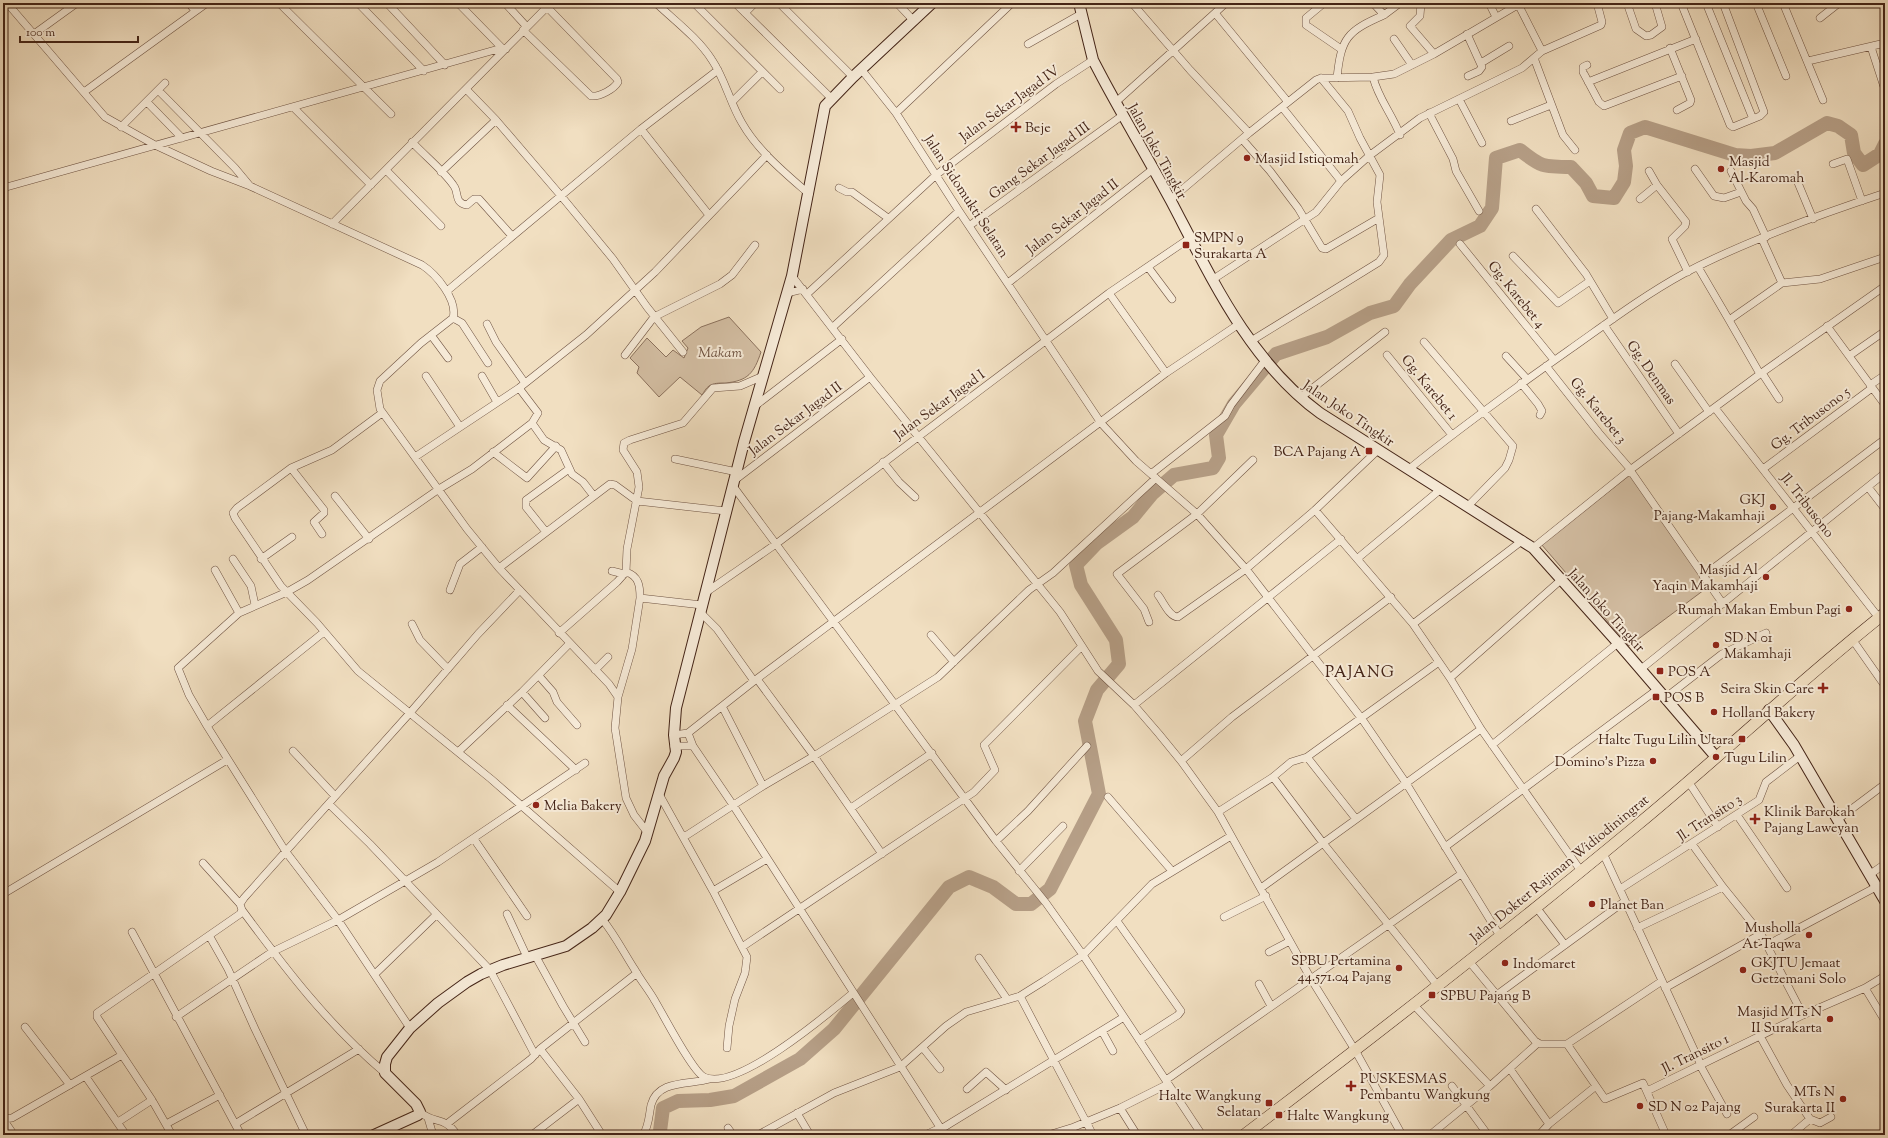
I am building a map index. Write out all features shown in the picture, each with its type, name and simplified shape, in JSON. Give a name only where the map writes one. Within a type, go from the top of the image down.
[{"type":"main road","points":[[424,1115],[416,1104],[385,1072],[387,1057],[410,1028],[438,1003],[466,982],[490,970],[566,946],[583,935],[602,919],[620,892],[648,833],[668,768],[671,750],[675,749],[674,735],[676,708],[705,592],[754,406],[792,276],[825,106],[851,76],[861,69],[932,3]]},
{"type":"main road","name":"Jalan Joko Tingkir","points":[[1079,3],[1094,60],[1116,102],[1212,280],[1239,324],[1278,375],[1300,398],[1378,450],[1523,540],[1562,579],[1716,757]]},
{"type":"main road","name":"Jalan Dokter Rajiman Widiodiningrat","points":[[1244,1135],[1536,908],[1688,782],[1882,615]]},
{"type":"main road","points":[[1770,710],[1800,756],[1885,901]]},
{"type":"main road","points":[[374,1135],[418,1115],[424,1115]]},
{"type":"street","points":[[7,3],[101,113],[121,127],[155,145],[211,171],[250,186],[422,264],[432,272],[447,291],[453,311],[452,318],[431,335],[378,385],[377,395],[382,413],[482,548],[519,591],[570,643],[618,696]]},
{"type":"street","points":[[34,34],[77,3]]},
{"type":"street","points":[[189,3],[195,11]]},
{"type":"street","points":[[84,92],[207,3]]},
{"type":"street","points":[[279,3],[390,114]]},
{"type":"street","points":[[358,3],[424,71]]},
{"type":"street","points":[[387,3],[446,65]]},
{"type":"street","points":[[458,3],[504,48]]},
{"type":"street","points":[[332,224],[466,89],[504,48],[525,29],[549,5],[617,79],[618,82],[616,85],[601,94],[591,96],[525,29],[505,3]]},
{"type":"street","points":[[656,3],[707,52],[718,70],[742,124],[767,155],[809,194]]},
{"type":"street","points":[[694,3],[780,89]]},
{"type":"street","points":[[735,3],[830,99]]},
{"type":"street","points":[[745,13],[755,3]]},
{"type":"street","points":[[779,3],[851,76]]},
{"type":"street","points":[[897,3],[913,20]]},
{"type":"street","points":[[896,113],[1012,3]]},
{"type":"street","points":[[1132,3],[1174,52],[1249,133]]},
{"type":"street","points":[[1116,102],[1174,52],[1226,3]]},
{"type":"street","points":[[1324,3],[1306,18],[1306,25],[1341,49]]},
{"type":"street","points":[[1374,3],[1384,15]]},
{"type":"street","points":[[1337,78],[1341,49],[1346,40],[1357,29],[1384,15],[1400,3]]},
{"type":"street","points":[[1421,3],[1421,14],[1410,26],[1434,54]]},
{"type":"street","points":[[1489,3],[1496,17]]},
{"type":"street","points":[[1212,280],[1321,208],[1341,181],[1369,156],[1429,113],[1522,68],[1542,51],[1601,25],[1602,22],[1597,3]]},
{"type":"street","points":[[1627,3],[1636,29],[1646,36],[1651,35],[1662,27],[1655,3]]},
{"type":"street","points":[[1681,3],[1730,125],[1734,126],[1753,119],[1764,112],[1723,3]]},
{"type":"street","points":[[1706,3],[1753,119]]},
{"type":"street","points":[[1756,3],[1786,76]]},
{"type":"street","points":[[1783,3],[1808,60],[1823,100]]},
{"type":"street","points":[[1820,18],[1839,3]]},
{"type":"street","points":[[1170,200],[1309,84],[1321,78],[1373,77],[1394,74],[1434,54],[1520,4],[1542,51]]},
{"type":"street","points":[[1215,13],[1285,104],[1341,181]]},
{"type":"street","points":[[1028,44],[1081,14]]},
{"type":"street","points":[[1467,34],[1481,63],[1481,69],[1468,76]]},
{"type":"street","points":[[1394,39],[1412,65]]},
{"type":"street","points":[[1588,82],[1670,48],[1696,39]]},
{"type":"street","points":[[1808,60],[1885,43]]},
{"type":"street","points":[[1481,63],[1509,46]]},
{"type":"street","points":[[1871,47],[1885,90]]},
{"type":"street","points":[[3,188],[504,48]]},
{"type":"street","points":[[1670,48],[1682,76],[1690,102],[1677,110]]},
{"type":"street","points":[[1534,58],[1563,135],[1575,150]]},
{"type":"street","name":"Jalan Sekar Jagad IV","points":[[805,291],[936,175],[1056,84],[1094,60]]},
{"type":"street","points":[[1587,65],[1582,69],[1588,82],[1601,105],[1608,106],[1682,76]]},
{"type":"street","name":"Jalan Sidomukti Selatan","points":[[861,69],[896,113],[959,211],[1047,340],[1101,423],[1123,447],[1197,514],[1246,569],[1362,719],[1406,783],[1500,936]]},
{"type":"street","points":[[447,291],[641,129],[718,70]]},
{"type":"street","points":[[732,102],[762,72]]},
{"type":"street","points":[[1373,77],[1378,93],[1392,115],[1400,134]]},
{"type":"street","points":[[1251,341],[1379,262],[1384,252],[1377,199],[1380,178],[1348,111],[1321,78]]},
{"type":"street","points":[[121,127],[165,83]]},
{"type":"street","points":[[466,89],[496,120],[562,196],[613,259],[654,317],[684,352]]},
{"type":"street","points":[[158,90],[200,132],[250,186]]},
{"type":"street","points":[[1459,99],[1482,143]]},
{"type":"street","points":[[147,102],[182,138]]},
{"type":"street","points":[[1511,122],[1552,105]]},
{"type":"street","points":[[293,107],[371,185]]},
{"type":"street","points":[[1429,113],[1453,158],[1456,171],[1480,211]]},
{"type":"street","name":"Gang Sekar Jagad III","points":[[969,226],[1123,115]]},
{"type":"street","points":[[440,172],[496,120]]},
{"type":"street","points":[[641,129],[709,215]]},
{"type":"street","points":[[1242,139],[1270,171],[1298,208],[1318,244],[1324,249],[1379,218]]},
{"type":"street","points":[[412,142],[454,186],[456,197],[462,203],[467,205],[474,199],[479,199],[512,236]]},
{"type":"street","points":[[416,457],[522,386],[572,347],[636,290],[767,155]]},
{"type":"street","points":[[1833,164],[1847,159],[1862,201]]},
{"type":"street","name":"Jalan Sekar Jagad II","points":[[1008,283],[1153,169]]},
{"type":"street","points":[[1695,169],[1714,196],[1724,198],[1741,192]]},
{"type":"street","points":[[386,170],[441,226]]},
{"type":"street","points":[[1649,171],[1657,185],[1686,222],[1685,226],[1672,239],[1688,272]]},
{"type":"street","points":[[1731,171],[1746,201],[1753,209],[1782,283]]},
{"type":"street","points":[[1796,178],[1813,219]]},
{"type":"street","points":[[1640,199],[1657,185]]},
{"type":"street","points":[[839,188],[847,192],[852,192],[888,218]]},
{"type":"street","points":[[1409,469],[1524,381],[1613,319],[1688,272],[1764,238],[1862,201],[1885,194]]},
{"type":"street","points":[[1536,209],[1590,281],[1613,319]]},
{"type":"street","points":[[833,327],[959,211]]},
{"type":"street","name":"Jalan Sekar Jagad I","points":[[705,592],[776,544],[917,436],[961,406],[1109,293],[1190,238]]},
{"type":"street","name":"Gg. Karebet 4","points":[[1460,244],[1554,360]]},
{"type":"street","points":[[625,355],[654,317],[720,284],[740,265],[755,245]]},
{"type":"street","points":[[1513,256],[1558,303],[1590,281]]},
{"type":"street","points":[[1727,317],[1782,283],[1820,279],[1885,257]]},
{"type":"street","points":[[1148,267],[1172,299]]},
{"type":"street","points":[[1698,267],[1761,374],[1779,399]]},
{"type":"street","points":[[792,276],[917,436],[1060,612],[1098,671],[1134,705],[1182,761],[1218,812],[1311,979],[1355,1050],[1402,1135]]},
{"type":"street","points":[[1532,548],[1630,470],[1827,326],[1885,286]]},
{"type":"street","points":[[787,293],[805,291]]},
{"type":"street","points":[[1109,293],[1166,373]]},
{"type":"street","points":[[452,318],[462,323],[488,363]]},
{"type":"street","points":[[410,1028],[338,920],[286,852],[207,726],[189,695],[178,668],[239,613],[287,592],[308,580],[439,489],[472,469],[532,423],[538,413],[487,324]]},
{"type":"street","points":[[674,735],[688,733],[756,680],[1166,373],[1239,324]]},
{"type":"street","name":"Gg. Denmas","points":[[1604,325],[1679,434]]},
{"type":"street","points":[[1827,326],[1885,405]]},
{"type":"street","points":[[1300,398],[1386,332]]},
{"type":"street","points":[[1849,356],[1885,332]]},
{"type":"street","points":[[431,335],[448,358]]},
{"type":"street","points":[[754,406],[842,339]]},
{"type":"street","points":[[1424,342],[1513,448],[1505,468],[1468,506]]},
{"type":"street","name":"Gg. Karebet 1","points":[[1387,355],[1452,435]]},
{"type":"street","points":[[1506,356],[1538,404],[1542,411],[1540,415]]},
{"type":"street","points":[[684,838],[733,805],[814,756],[894,703],[938,677],[1026,592],[1059,567],[1225,416],[1231,405],[1267,360]]},
{"type":"street","name":"Jl. Tribusono","points":[[1675,364],[1712,410],[1764,469],[1812,533],[1882,615]]},
{"type":"street","name":"Gg. Karebet 3","points":[[1546,366],[1630,470],[1723,604]]},
{"type":"street","name":"Gg. Tribusono 5","points":[[1764,469],[1885,375]]},
{"type":"street","points":[[426,376],[460,427]]},
{"type":"street","points":[[482,376],[497,402]]},
{"type":"street","points":[[559,633],[625,573],[627,549],[637,501],[639,478],[623,450],[626,441],[683,423],[713,388],[740,386],[763,376]]},
{"type":"street","name":"Jalan Sekar Jagad II","points":[[735,479],[870,377]]},
{"type":"street","points":[[382,413],[332,450],[291,468],[233,513],[261,559],[287,592],[358,671],[522,805],[620,892]]},
{"type":"street","points":[[532,423],[544,440],[550,445],[556,446],[562,450],[569,469],[576,478],[583,482],[593,496]]},
{"type":"street","points":[[1703,576],[1885,439]]},
{"type":"street","points":[[493,452],[527,478],[556,446]]},
{"type":"street","points":[[1158,595],[1170,614],[1178,617],[1246,569],[1315,510],[1378,450]]},
{"type":"street","points":[[675,459],[735,479],[742,499],[996,841],[1046,903],[1083,955],[1202,1135]]},
{"type":"street","points":[[1149,622],[1144,609],[1117,574],[1197,514],[1253,460]]},
{"type":"street","points":[[883,462],[899,482],[915,497]]},
{"type":"street","points":[[291,468],[324,510],[324,513],[314,523],[322,534]]},
{"type":"street","points":[[546,532],[526,507],[526,500],[569,469]]},
{"type":"street","points":[[1641,669],[1885,473]]},
{"type":"street","points":[[499,568],[605,487],[612,485],[637,501],[726,511]]},
{"type":"street","points":[[1868,487],[1885,508]]},
{"type":"street","points":[[1358,558],[1441,489]]},
{"type":"street","points":[[335,496],[369,539]]},
{"type":"street","points":[[730,498],[742,499]]},
{"type":"street","points":[[1315,510],[1358,558],[1413,624],[1450,678],[1481,729],[1581,871]]},
{"type":"street","points":[[261,559],[292,537]]},
{"type":"street","points":[[1134,705],[1341,539]]},
{"type":"street","points":[[1413,624],[1523,540]]},
{"type":"street","points":[[450,590],[460,564],[482,548]]},
{"type":"street","points":[[233,559],[251,586],[255,605]]},
{"type":"street","points":[[215,570],[239,613]]},
{"type":"street","points":[[612,571],[633,575],[638,582],[640,598],[632,648],[618,696],[615,728],[626,798],[634,815],[648,833]]},
{"type":"street","points":[[1450,678],[1562,579]]},
{"type":"street","points":[[172,1135],[152,1100],[97,1017],[97,1013],[236,918],[241,907],[286,852],[478,634],[519,591]]},
{"type":"street","points":[[1182,761],[1232,716],[1391,597]]},
{"type":"street","points":[[640,598],[701,609],[814,756],[882,854]]},
{"type":"street","points":[[412,624],[420,640],[448,669]]},
{"type":"street","points":[[207,726],[324,632]]},
{"type":"street","points":[[1665,698],[1722,654],[1766,633]]},
{"type":"street","points":[[930,635],[954,662]]},
{"type":"street","points":[[1852,640],[1885,686]]},
{"type":"street","points":[[458,752],[539,676],[570,643]]},
{"type":"street","points":[[1492,745],[1618,643]]},
{"type":"street","points":[[742,947],[798,908],[966,799],[995,770],[984,745],[1082,646]]},
{"type":"street","points":[[595,670],[608,657]]},
{"type":"street","points":[[1218,812],[1273,777],[1291,762],[1307,757],[1362,719],[1439,662]]},
{"type":"street","points":[[539,676],[553,692],[557,702],[577,725]]},
{"type":"street","points":[[1445,847],[1658,690]]},
{"type":"street","points":[[522,692],[544,718]]},
{"type":"street","points":[[507,705],[576,770]]},
{"type":"street","points":[[722,706],[763,786]]},
{"type":"street","points":[[1261,888],[1481,729]]},
{"type":"street","points":[[688,733],[693,746],[836,964],[853,994],[942,1131]]},
{"type":"street","points":[[675,749],[693,746]]},
{"type":"street","points":[[996,841],[1028,811],[1087,746]]},
{"type":"street","points":[[293,751],[335,796]]},
{"type":"street","points":[[851,808],[932,753]]},
{"type":"street","name":"Jl. Transito 3","points":[[1620,889],[1759,800],[1766,782],[1800,756]]},
{"type":"street","points":[[1307,757],[1356,819]]},
{"type":"street","points":[[3,894],[227,760]]},
{"type":"street","points":[[176,1017],[272,952],[338,920],[406,882],[474,839],[585,763]]},
{"type":"street","points":[[1273,777],[1323,843],[1437,985]]},
{"type":"street","points":[[1688,782],[1718,827]]},
{"type":"street","points":[[1837,820],[1885,784]]},
{"type":"street","points":[[659,794],[714,891],[747,957],[747,964],[735,999],[729,1026],[727,1048]]},
{"type":"street","points":[[1108,798],[1172,871]]},
{"type":"street","points":[[329,804],[490,970],[535,1055]]},
{"type":"street","points":[[1737,815],[1787,888]]},
{"type":"street","points":[[1019,871],[1063,826]]},
{"type":"street","points":[[758,1135],[852,1085],[900,1068],[946,1026],[966,1012],[1020,996],[1083,955],[1152,884],[1231,836]]},
{"type":"street","points":[[474,839],[527,916]]},
{"type":"street","points":[[1692,844],[1723,887],[1761,934],[1803,1015]]},
{"type":"street","points":[[1603,853],[1701,1065],[1727,1114]]},
{"type":"street","points":[[714,891],[767,859]]},
{"type":"street","points":[[203,863],[241,907],[272,952],[327,1016],[359,1049],[385,1072]]},
{"type":"street","points":[[1869,875],[1885,864]]},
{"type":"street","points":[[1048,1135],[1120,1108],[1167,1082],[1271,1006],[1389,926],[1461,874]]},
{"type":"street","points":[[1637,928],[1723,887]]},
{"type":"street","points":[[1767,945],[1876,887]]},
{"type":"street","points":[[1224,917],[1266,896]]},
{"type":"street","points":[[1498,994],[1625,901]]},
{"type":"street","points":[[1536,908],[1565,945]]},
{"type":"street","points":[[508,914],[531,956],[585,1042]]},
{"type":"street","points":[[375,974],[436,915]]},
{"type":"street","points":[[602,919],[694,1066],[704,1077],[712,1079]]},
{"type":"street","points":[[1117,921],[1181,1011],[1178,1015],[1139,1040]]},
{"type":"street","points":[[132,932],[176,1017],[241,1135]]},
{"type":"street","points":[[1430,1135],[1510,1069],[1538,1043],[1567,1044],[1663,984],[1761,934]]},
{"type":"street","points":[[210,936],[306,1135]]},
{"type":"street","points":[[1269,952],[1290,941]]},
{"type":"street","points":[[979,958],[1007,999]]},
{"type":"street","points":[[1468,960],[1538,1043]]},
{"type":"street","points":[[448,1123],[637,973]]},
{"type":"street","name":"Jl. Transito 1","points":[[1647,1091],[1803,1015],[1865,988],[1885,976]]},
{"type":"street","points":[[1259,984],[1271,1006]]},
{"type":"street","points":[[1865,988],[1885,1020]]},
{"type":"street","points":[[643,1135],[648,1124],[653,1100],[659,1091],[669,1086],[724,1077],[735,1073],[782,1048],[853,994]]},
{"type":"street","points":[[1020,996],[1093,1135]]},
{"type":"street","points":[[1414,1004],[1490,1086]]},
{"type":"street","points":[[925,1135],[942,1131],[1124,1017]]},
{"type":"street","points":[[26,1027],[70,1085]]},
{"type":"street","points":[[1102,1031],[1113,1051]]},
{"type":"street","points":[[1760,1036],[1790,1090],[1810,1119],[1820,1123],[1832,1117]]},
{"type":"street","points":[[1567,1044],[1605,1099],[1641,1083],[1647,1091],[1666,1135]]},
{"type":"street","points":[[923,1048],[940,1069]]},
{"type":"street","points":[[235,1124],[285,1092],[359,1049]]},
{"type":"street","points":[[540,1049],[578,1099],[602,1135]]},
{"type":"street","points":[[14,1135],[3,1119],[12,1118],[122,1055]]},
{"type":"street","points":[[1510,1069],[1549,1124]]},
{"type":"street","points":[[967,1089],[986,1072],[1006,1090]]},
{"type":"street","points":[[86,1076],[118,1122],[123,1134]]},
{"type":"street","points":[[1452,1086],[1467,1104],[1488,1135]]},
{"type":"street","points":[[1539,1135],[1549,1124],[1596,1086]]},
{"type":"street","points":[[166,1124],[220,1095]]},
{"type":"street","points":[[532,1135],[578,1099]]},
{"type":"street","points":[[118,1122],[152,1100]]},
{"type":"street","points":[[1120,1108],[1137,1135]]},
{"type":"street","points":[[797,1113],[810,1135]]},
{"type":"street","points":[[424,1115],[448,1123],[457,1135]]},
{"type":"street","points":[[424,1115],[433,1135]]},
{"type":"street","points":[[1729,1135],[1754,1118]]},
{"type":"street","points":[[1791,1135],[1810,1119]]},
{"type":"street","points":[[728,1128],[733,1135]]},
{"type":"green space","name":"Makam","points":[[729,317],[761,352],[753,371],[745,378],[733,382],[711,385],[702,395],[680,377],[659,397],[637,373],[639,367],[630,358],[647,338],[666,357],[673,350],[684,358],[688,348],[682,341],[701,327]]},
{"type":"green space","points":[[1630,475],[1708,587],[1629,646],[1541,544]]},
{"type":"waterway","points":[[663,1135],[660,1131],[663,1108],[678,1101],[710,1100],[734,1096],[800,1059],[834,1029],[949,887],[969,877],[993,887],[1016,904],[1031,904],[1050,889],[1099,794],[1085,721],[1097,690],[1119,664],[1116,640],[1081,585],[1076,565],[1097,543],[1133,517],[1152,494],[1174,475],[1213,468],[1219,458],[1216,435],[1234,404],[1276,354],[1327,337],[1370,313],[1394,306],[1410,284],[1451,240],[1480,226],[1492,208],[1496,158],[1520,150],[1533,160],[1543,165],[1554,167],[1571,167],[1586,183],[1593,196],[1614,198],[1624,182],[1626,166],[1624,150],[1630,133],[1645,127],[1735,155],[1751,156],[1775,153],[1827,123],[1838,126],[1851,135],[1854,153],[1863,165],[1880,154],[1885,144]]},
{"type":"place","name":"Beje","points":[[1016,127]]},
{"type":"place","name":"Masjid Istiqomah","points":[[1247,158]]},
{"type":"place","name":"Masjid Al-Karomah","points":[[1721,169]]},
{"type":"place","name":"SMPN 9 Surakarta A","points":[[1186,245]]},
{"type":"place","name":"BCA Pajang A","points":[[1369,451]]},
{"type":"place","name":"GKJ Pajang-Makamhaji","points":[[1773,507]]},
{"type":"place","name":"Masjid Al Yaqin Makamhaji","points":[[1766,577]]},
{"type":"place","name":"Rumah Makan Embun Pagi","points":[[1849,609]]},
{"type":"place","name":"SD N 01 Makamhaji","points":[[1716,645]]},
{"type":"place","name":"POS A","points":[[1660,671]]},
{"type":"place","name":"Seira Skin Care","points":[[1823,688]]},
{"type":"place","name":"POS B","points":[[1656,697]]},
{"type":"place","name":"Holland Bakery","points":[[1714,712]]},
{"type":"place","name":"Halte Tugu Lilin Utara","points":[[1742,739]]},
{"type":"place","name":"Tugu Lilin","points":[[1716,757]]},
{"type":"place","name":"Domino's Pizza","points":[[1653,761]]},
{"type":"place","name":"Melia Bakery","points":[[536,805]]},
{"type":"place","name":"Klinik Barokah Pajang Laweyan","points":[[1755,819]]},
{"type":"place","name":"Planet Ban","points":[[1592,904]]},
{"type":"place","name":"Musholla At-Taqwa","points":[[1809,935]]},
{"type":"place","name":"Indomaret","points":[[1505,963]]},
{"type":"place","name":"SPBU Pertamina 44.571.04 Pajang","points":[[1399,968]]},
{"type":"place","name":"GKJTU Jemaat Getzemani Solo","points":[[1743,970]]},
{"type":"place","name":"SPBU Pajang B","points":[[1432,995]]},
{"type":"place","name":"Masjid MTs N II Surakarta","points":[[1830,1019]]},
{"type":"place","name":"PUSKESMAS Pembantu Wangkung","points":[[1351,1086]]},
{"type":"place","name":"MTs N Surakarta II","points":[[1843,1099]]},
{"type":"place","name":"Halte Wangkung Selatan","points":[[1269,1103]]},
{"type":"place","name":"SD N 02 Pajang","points":[[1640,1106]]},
{"type":"place","name":"Halte Wangkung","points":[[1279,1115]]},
{"type":"district","name":"PAJANG","points":[[1360,671]]}]
